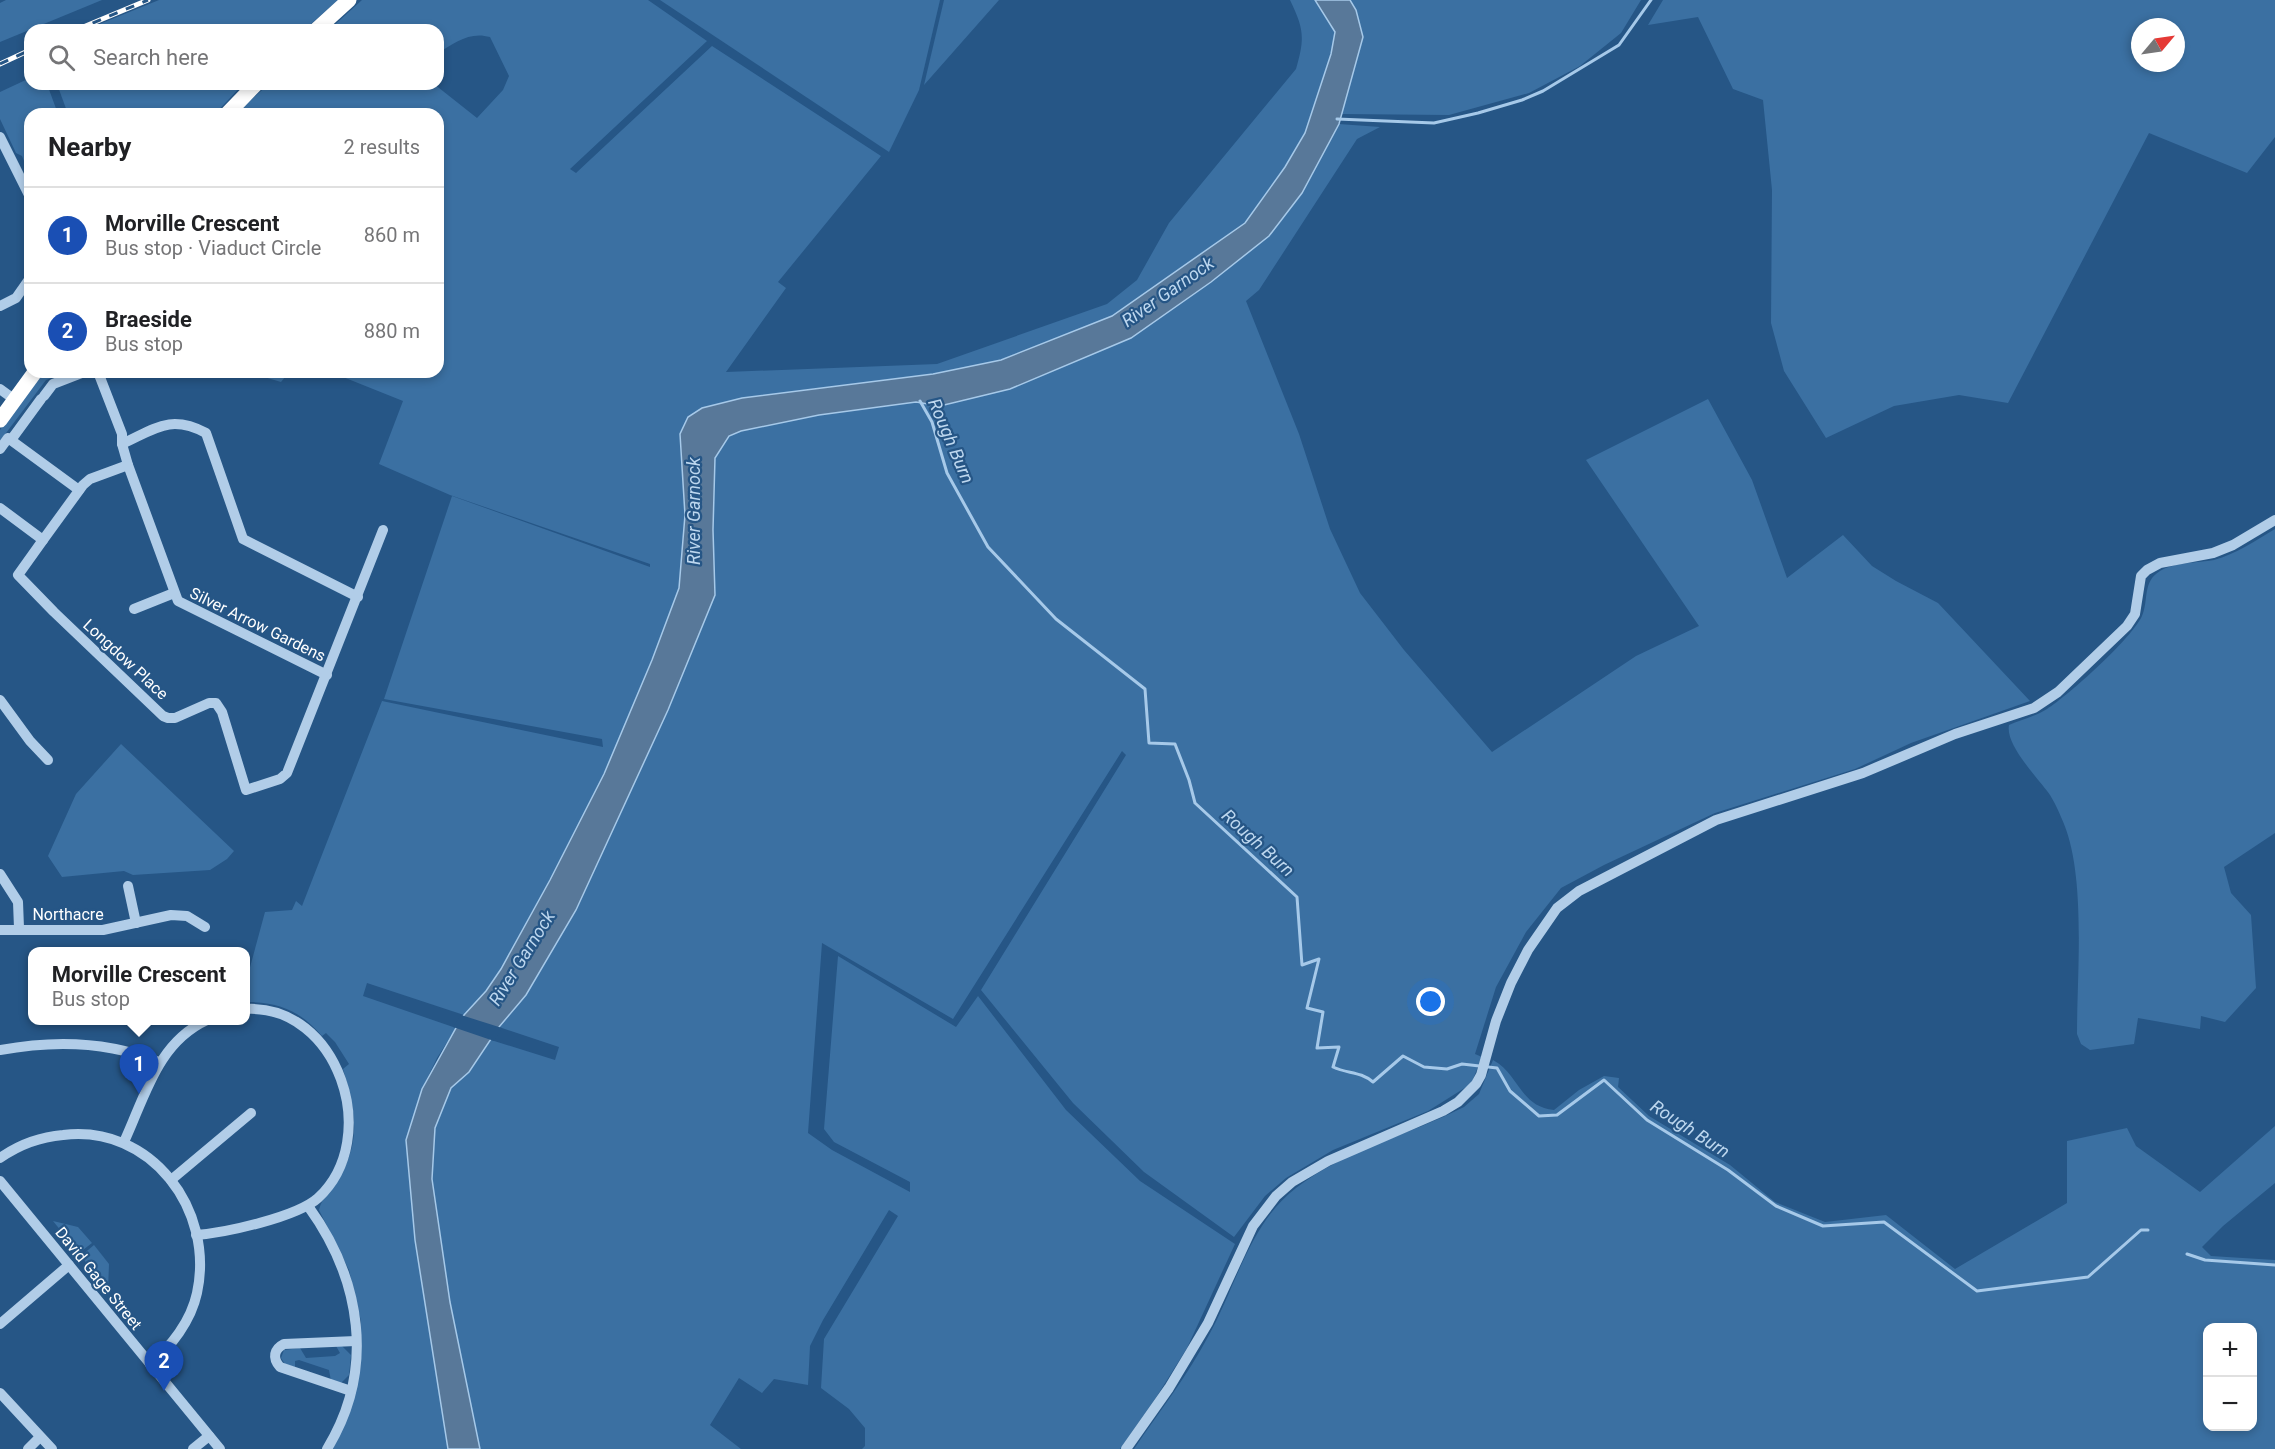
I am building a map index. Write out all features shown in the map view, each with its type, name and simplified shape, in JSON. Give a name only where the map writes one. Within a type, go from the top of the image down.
[{"type":"highway","points":[[323,24],[349,0]]},
{"type":"highway","points":[[233,108],[250,90]]},
{"type":"highway","points":[[0,420],[31,378]]},
{"type":"street","points":[[0,136],[24,185]]},
{"type":"street","points":[[0,306],[16,298],[24,287]]},
{"type":"street","points":[[0,449],[53,384],[68,378]]},
{"type":"street","name":"Silver Arrow Gardens","points":[[100,378],[122,434],[122,444],[128,465],[178,601],[327,675]]},
{"type":"street","points":[[0,389],[15,400]]},
{"type":"street","points":[[122,444],[174,422],[206,433],[243,539],[358,597]]},
{"type":"street","points":[[10,439],[79,490]]},
{"type":"street","points":[[0,508],[43,540],[79,490],[90,479],[128,465]]},
{"type":"street","points":[[1126,1449],[1172,1383],[1208,1323],[1253,1226],[1283,1189],[1328,1161],[1389,1136],[1458,1102],[1471,1092],[1481,1075],[1496,1021],[1511,983],[1528,950],[1557,908],[1579,891],[1716,820],[1863,773],[1955,734],[2042,704],[2058,692],[2127,626],[2135,614],[2141,576],[2147,570],[2160,563],[2213,553],[2233,545],[2275,520]]},
{"type":"street","points":[[327,675],[383,530]]},
{"type":"street","name":"Longdow Place","points":[[43,540],[18,575],[163,716],[175,718],[209,703],[216,703],[222,712],[246,789],[280,779],[287,773],[327,675]]},
{"type":"street","points":[[134,609],[174,593]]},
{"type":"street","points":[[0,700],[35,747],[48,760]]},
{"type":"street","points":[[0,874],[18,902],[19,928]]},
{"type":"street","points":[[128,886],[136,923]]},
{"type":"street","name":"Northacre","points":[[0,930],[19,928],[104,930],[180,914],[205,927]]},
{"type":"street","points":[[196,1235],[280,1217],[308,1206],[330,1184],[345,1155],[350,1121],[346,1093],[327,1052],[313,1036],[282,1014],[263,1009],[250,1009]]},
{"type":"street","points":[[124,1142],[159,1062],[185,1033],[199,1025]]},
{"type":"street","points":[[0,1050],[52,1043],[82,1044],[141,1055],[159,1062]]},
{"type":"street","points":[[171,1180],[251,1113]]},
{"type":"street","points":[[0,1158],[23,1144],[56,1136],[90,1134],[124,1142],[151,1159],[171,1180],[184,1202],[196,1235],[200,1268],[196,1295],[178,1334],[150,1364]]},
{"type":"street","name":"David Gage Street","points":[[0,1181],[220,1449]]},
{"type":"street","points":[[308,1206],[337,1251],[355,1314],[355,1373],[339,1427],[327,1449]]},
{"type":"street","points":[[0,1324],[69,1265]]},
{"type":"street","points":[[351,1391],[280,1367],[275,1361],[274,1354],[284,1344],[356,1341]]},
{"type":"street","points":[[0,1393],[52,1449]]},
{"type":"street","points":[[193,1449],[209,1436]]},
{"type":"street","points":[[28,1449],[40,1437]]},
{"type":"shaded area","points":[[6,0],[102,0],[44,24],[24,24],[24,32],[0,42],[0,3]]},
{"type":"shaded area","points":[[159,0],[338,0],[311,24],[100,24]]},
{"type":"shaded area","points":[[362,0],[648,0],[707,41],[570,169],[576,173],[712,46],[881,156],[778,282],[786,288],[726,372],[937,364],[1107,304],[1137,280],[1169,223],[1296,69],[1302,34],[1290,0],[1315,0],[1335,32],[1331,54],[1305,133],[1285,167],[1245,223],[1112,316],[1001,360],[933,374],[742,398],[702,408],[680,434],[685,515],[679,588],[652,660],[604,774],[501,969],[486,991],[464,1015],[367,983],[363,996],[456,1028],[437,1058],[422,1089],[406,1140],[415,1240],[448,1449],[333,1449],[361,1348],[361,1321],[349,1270],[319,1210],[346,1164],[354,1137],[351,1098],[343,1069],[349,1064],[335,1042],[326,1033],[322,1036],[298,1015],[272,1004],[250,1002],[250,967],[265,912],[292,910],[296,901],[302,906],[382,701],[603,747],[602,739],[384,699],[452,496],[650,567],[650,564],[450,495],[379,464],[403,401],[346,378],[444,378],[444,108],[242,108],[262,90],[442,90],[477,118],[503,90],[509,76],[490,37],[469,37],[444,49],[444,24],[336,24]]},
{"type":"shaded area","points":[[660,0],[940,0],[919,90],[889,152]]},
{"type":"shaded area","points":[[944,0],[999,0],[924,85]]},
{"type":"shaded area","points":[[1350,0],[1641,0],[1621,33],[1580,66],[1529,93],[1449,115],[1341,114],[1363,37],[1356,10]]},
{"type":"shaded area","points":[[1663,0],[2275,0],[2275,137],[2247,173],[2149,133],[2008,403],[1959,395],[1894,406],[1826,438],[1784,371],[1771,323],[1772,190],[1763,100],[1733,89],[1698,17],[1648,25]]},
{"type":"shaded area","points":[[24,81],[24,90],[49,90],[56,108],[24,108],[24,161],[22,156],[16,153],[0,119],[0,92]]},
{"type":"shaded area","points":[[59,90],[237,90],[221,108],[66,108]]},
{"type":"shaded area","points":[[1339,124],[1380,127],[1357,139],[1259,290],[1246,301],[1299,434],[1330,529],[1360,593],[1404,650],[1492,752],[1636,656],[1699,626],[1586,460],[1708,399],[1752,480],[1787,578],[1843,535],[1872,566],[1938,603],[2030,701],[1911,743],[1855,769],[1715,813],[1604,865],[1561,888],[1526,932],[1496,987],[1475,1054],[1482,1057],[1471,1084],[1428,1111],[1333,1150],[1286,1178],[1265,1196],[1234,1237],[1144,1172],[1073,1103],[981,990],[1126,755],[1122,751],[953,1019],[822,943],[808,1133],[832,1150],[910,1192],[910,1182],[834,1142],[824,1129],[838,956],[956,1027],[978,996],[1066,1110],[1140,1181],[1235,1244],[1187,1348],[1120,1449],[862,1449],[865,1446],[865,1428],[849,1409],[821,1388],[824,1339],[898,1216],[889,1210],[823,1320],[810,1346],[808,1385],[774,1379],[762,1393],[739,1378],[710,1425],[741,1449],[480,1449],[450,1302],[432,1179],[435,1128],[451,1088],[469,1072],[491,1040],[555,1060],[559,1047],[499,1027],[526,995],[576,910],[666,714],[715,595],[713,530],[715,458],[729,436],[741,431],[819,415],[916,402],[940,406],[1009,389],[1302,193]]},
{"type":"shaded area","points":[[39,378],[51,378],[46,380],[0,441],[0,430]]},
{"type":"shaded area","points":[[267,378],[284,378],[281,382]]},
{"type":"shaded area","points":[[2275,529],[2275,833],[2224,867],[2231,893],[2251,915],[2256,988],[2225,1022],[2201,1016],[2200,1029],[2138,1018],[2134,1044],[2090,1050],[2081,1044],[2077,1034],[2079,927],[2078,898],[2071,846],[2056,805],[2017,751],[2009,733],[2009,725],[2033,716],[2057,702],[2126,638],[2142,616],[2148,586],[2154,575],[2179,564],[2214,560],[2230,554]]},
{"type":"shaded area","points":[[121,744],[234,851],[227,859],[210,870],[133,875],[124,871],[62,877],[48,856],[76,794]]},
{"type":"shaded area","points":[[1493,1060],[1509,1073],[1534,1103],[1554,1110],[1579,1090],[1604,1076],[1619,1078],[1618,1087],[1649,1116],[1730,1165],[1775,1202],[1825,1222],[1886,1215],[1955,1269],[2067,1203],[2067,1141],[2127,1128],[2136,1146],[2200,1192],[2275,1126],[2275,1183],[2223,1226],[2202,1247],[2211,1256],[2275,1260],[2275,1449],[1134,1449],[1201,1350],[1255,1237],[1280,1202],[1296,1188],[1335,1163],[1464,1107],[1479,1094]]},
{"type":"shaded area","points":[[53,1221],[78,1227],[92,1243],[79,1253]]},
{"type":"shaded area","points":[[94,1245],[109,1264],[108,1290],[81,1256]]},
{"type":"shaded area","points":[[336,1346],[342,1346],[351,1355],[349,1375],[341,1383],[331,1381],[329,1370],[299,1360],[295,1361],[295,1367],[285,1364],[281,1358],[284,1350],[300,1348],[306,1358],[335,1356],[340,1353]]},
{"type":"water","name":"River Garnock","points":[[1315,0],[1350,0],[1356,10],[1363,37],[1339,124],[1302,193],[1269,236],[1211,282],[1131,338],[1010,389],[940,406],[916,402],[819,415],[741,431],[729,436],[715,458],[713,530],[715,595],[668,710],[576,910],[526,995],[499,1027],[469,1072],[451,1088],[435,1128],[432,1179],[450,1302],[480,1449],[448,1449],[415,1240],[406,1140],[422,1089],[464,1015],[486,991],[501,969],[550,880],[604,774],[652,660],[679,588],[685,515],[680,434],[688,417],[702,408],[742,398],[933,374],[1001,360],[1112,316],[1245,223],[1285,167],[1305,133],[1331,54],[1335,32]]},
{"type":"pier","points":[[461,1015],[502,1028],[494,1041],[453,1027]]},
{"type":"waterway","points":[[1337,119],[1434,123],[1522,100],[1543,91],[1619,45],[1651,0]]},
{"type":"waterway","name":"Rough Burn","points":[[920,401],[932,422],[947,473],[988,547],[1056,619],[1145,689],[1149,743],[1175,744],[1195,803],[1297,897],[1302,965],[1319,959],[1307,1008],[1323,1012],[1317,1048],[1339,1047],[1333,1067],[1363,1076],[1373,1082],[1403,1056],[1424,1067],[1447,1069],[1462,1064],[1497,1068],[1510,1091],[1539,1116],[1557,1115],[1604,1080],[1647,1120],[1728,1170],[1776,1206],[1823,1226],[1884,1222],[1977,1291],[2088,1277],[2141,1230],[2148,1230]]},
{"type":"waterway","name":"Rough Burn","points":[[2187,1254],[2205,1260],[2275,1265]]},
{"type":"railway","points":[[90,24],[148,0]]},
{"type":"railway","points":[[0,64],[24,53]]},
{"type":"place","name":"Morville Crescent","points":[[139,1094]]},
{"type":"place","name":"Braeside","points":[[164,1391]]}]
